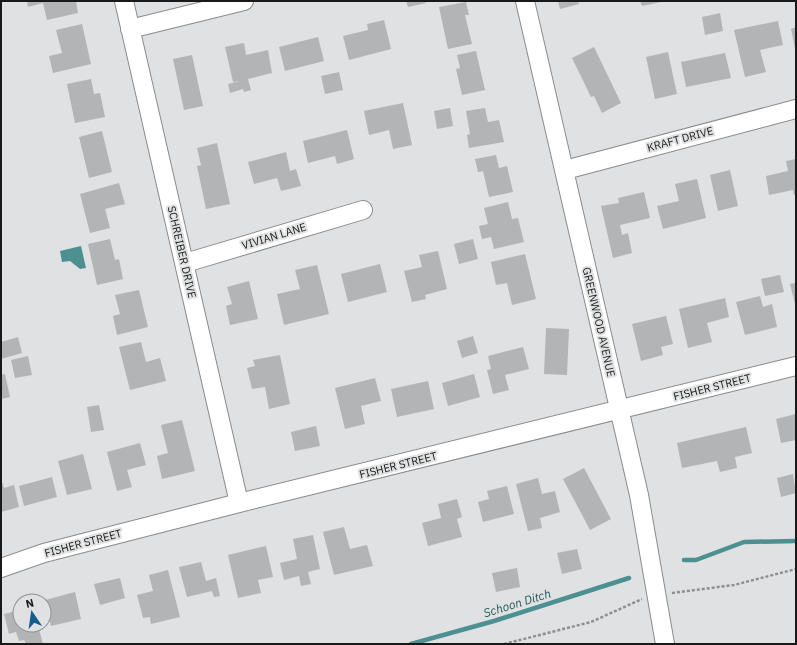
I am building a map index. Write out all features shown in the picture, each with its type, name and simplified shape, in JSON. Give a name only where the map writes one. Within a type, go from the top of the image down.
[{"type":"street","name":"SCHREIBER DRIVE","points":[[124,1],[239,503]]},
{"type":"street","points":[[130,29],[244,1]]},
{"type":"street","name":"GREENWOOD AVENUE","points":[[525,1],[639,495],[665,644]]},
{"type":"street","name":"KRAFT DRIVE","points":[[565,170],[796,109]]},
{"type":"street","name":"VIVIAN LANE","points":[[185,263],[363,210]]},
{"type":"street","name":"FISHER STREET","points":[[1,568],[44,553],[239,503],[619,411],[796,366]]},
{"type":"water","points":[[81,246],[86,268],[80,269],[70,261],[62,262],[60,251]]},
{"type":"building","points":[[27,1],[76,1],[78,13],[47,20],[43,3],[28,7]]},
{"type":"building","points":[[406,1],[425,1],[426,3],[408,7]]},
{"type":"building","points":[[558,1],[578,1],[579,4],[560,9]]},
{"type":"building","points":[[640,1],[661,1],[661,2],[642,6]]},
{"type":"building","points":[[466,2],[469,15],[465,15],[472,44],[448,49],[439,7]]},
{"type":"building","points":[[720,13],[723,31],[705,35],[702,17]]},
{"type":"building","points":[[384,20],[391,49],[349,60],[343,36],[368,30],[367,24]]},
{"type":"building","points":[[778,21],[783,45],[760,50],[766,72],[745,77],[734,30]]},
{"type":"building","points":[[82,24],[91,64],[53,73],[49,56],[62,53],[56,30]]},
{"type":"building","points":[[796,27],[796,48],[795,48],[791,29]]},
{"type":"building","points":[[318,37],[324,61],[285,71],[279,47]]},
{"type":"building","points":[[244,43],[246,55],[268,50],[272,73],[248,79],[251,90],[244,92],[243,89],[230,93],[228,84],[240,81],[233,82],[225,47]]},
{"type":"building","points":[[594,47],[621,103],[602,113],[594,96],[591,97],[572,58]]},
{"type":"building","points":[[476,51],[485,90],[462,95],[456,69],[460,68],[457,55]]},
{"type":"building","points":[[668,52],[677,94],[655,99],[646,57]]},
{"type":"building","points":[[725,53],[731,78],[686,87],[681,62]]},
{"type":"building","points":[[192,55],[203,106],[184,110],[173,59]]},
{"type":"building","points":[[339,72],[343,90],[325,94],[321,76]]},
{"type":"building","points":[[91,79],[94,94],[100,93],[105,117],[75,123],[67,84]]},
{"type":"building","points":[[403,103],[412,145],[393,149],[389,130],[369,135],[364,111]]},
{"type":"building","points":[[450,108],[453,126],[437,129],[434,111]]},
{"type":"building","points":[[485,108],[488,122],[499,120],[504,142],[469,148],[467,135],[470,134],[466,111]]},
{"type":"building","points":[[347,130],[354,159],[337,164],[335,156],[308,163],[303,141]]},
{"type":"building","points":[[102,131],[112,172],[89,178],[79,137]]},
{"type":"building","points":[[217,143],[230,204],[206,209],[197,166],[201,165],[197,148]]},
{"type":"building","points":[[286,152],[290,171],[296,169],[301,186],[281,191],[277,178],[254,184],[248,162]]},
{"type":"building","points":[[496,155],[499,168],[507,166],[513,192],[489,197],[483,171],[478,172],[475,159]]},
{"type":"building","points":[[796,159],[796,195],[794,195],[793,190],[769,195],[766,176],[788,171],[786,161]]},
{"type":"building","points":[[730,170],[738,206],[718,211],[710,175]]},
{"type":"building","points":[[697,179],[706,218],[663,229],[657,206],[679,201],[675,184]]},
{"type":"building","points":[[119,183],[125,204],[105,209],[110,228],[90,233],[80,194]]},
{"type":"building","points":[[644,192],[650,218],[620,225],[622,235],[628,233],[632,253],[613,258],[601,206],[619,203],[618,198]]},
{"type":"building","points":[[508,202],[512,219],[518,218],[524,242],[494,249],[491,237],[482,239],[479,226],[488,224],[484,208]]},
{"type":"building","points":[[110,239],[115,260],[119,259],[123,279],[97,285],[88,244]]},
{"type":"building","points":[[473,239],[478,259],[459,264],[454,244]]},
{"type":"building","points":[[438,251],[447,289],[425,295],[426,299],[412,302],[404,271],[422,267],[419,255]]},
{"type":"building","points":[[525,254],[536,299],[512,305],[507,283],[496,285],[491,262]]},
{"type":"building","points":[[380,264],[387,292],[348,302],[341,274]]},
{"type":"building","points":[[317,265],[329,314],[284,325],[277,294],[300,289],[295,270]]},
{"type":"building","points":[[780,275],[784,292],[765,296],[761,279]]},
{"type":"building","points":[[249,281],[258,319],[230,325],[226,306],[232,304],[227,287]]},
{"type":"building","points":[[796,283],[796,304],[795,304],[790,284]]},
{"type":"building","points":[[139,290],[148,327],[117,335],[113,316],[120,314],[115,295]]},
{"type":"building","points":[[760,296],[763,307],[772,304],[777,327],[745,335],[736,302]]},
{"type":"building","points":[[725,298],[729,317],[707,323],[712,342],[688,348],[679,309]]},
{"type":"building","points":[[666,316],[673,344],[661,347],[663,355],[641,361],[632,324]]},
{"type":"building","points":[[546,328],[569,329],[567,375],[544,374]]},
{"type":"building","points":[[473,336],[478,353],[462,358],[457,341]]},
{"type":"building","points":[[18,337],[22,353],[1,359],[1,342]]},
{"type":"building","points":[[141,342],[146,362],[160,358],[166,381],[130,390],[119,347]]},
{"type":"building","points":[[523,347],[529,369],[505,375],[509,390],[493,394],[487,370],[491,369],[488,356]]},
{"type":"building","points":[[280,355],[290,404],[269,409],[265,387],[252,389],[247,368],[255,366],[253,360]]},
{"type":"building","points":[[28,356],[32,375],[15,378],[11,360]]},
{"type":"building","points":[[5,374],[10,397],[1,399],[1,375]]},
{"type":"building","points":[[474,374],[480,397],[448,406],[442,383]]},
{"type":"building","points":[[375,378],[381,401],[361,406],[365,424],[345,429],[335,388]]},
{"type":"building","points":[[428,381],[434,409],[397,417],[391,389]]},
{"type":"building","points":[[99,405],[104,430],[91,432],[87,407]]},
{"type":"building","points":[[796,414],[796,440],[781,443],[776,419]]},
{"type":"building","points":[[182,420],[195,471],[162,479],[157,456],[168,453],[161,425]]},
{"type":"building","points":[[316,426],[320,446],[295,451],[291,432]]},
{"type":"building","points":[[746,427],[752,453],[735,457],[737,468],[720,472],[717,461],[682,468],[677,443]]},
{"type":"building","points":[[140,443],[146,465],[127,470],[132,487],[117,491],[107,452]]},
{"type":"building","points":[[83,454],[92,489],[67,495],[58,461]]},
{"type":"building","points":[[584,468],[611,519],[590,530],[563,479]]},
{"type":"building","points":[[793,474],[796,493],[781,497],[777,478]]},
{"type":"building","points":[[52,477],[57,497],[24,506],[19,486]]},
{"type":"building","points":[[538,478],[542,494],[555,491],[560,512],[540,518],[542,528],[528,531],[516,484]]},
{"type":"building","points":[[1,479],[4,488],[14,485],[19,507],[1,512]]},
{"type":"building","points":[[507,486],[514,514],[483,522],[478,502],[489,499],[487,491]]},
{"type":"building","points":[[457,499],[462,517],[457,519],[462,537],[428,546],[422,523],[441,518],[438,504]]},
{"type":"building","points":[[344,527],[350,549],[367,545],[373,566],[334,575],[323,532]]},
{"type":"building","points":[[313,535],[320,569],[308,572],[311,584],[301,586],[299,576],[284,580],[280,563],[297,559],[293,539]]},
{"type":"building","points":[[266,546],[273,577],[258,580],[261,593],[238,598],[228,555]]},
{"type":"building","points":[[577,549],[582,569],[562,574],[557,553]]},
{"type":"building","points":[[201,562],[206,581],[216,578],[220,596],[214,597],[212,591],[187,597],[179,567]]},
{"type":"building","points":[[517,568],[520,587],[496,592],[492,573]]},
{"type":"building","points":[[168,570],[180,617],[151,624],[150,617],[143,618],[137,595],[153,591],[149,575]]},
{"type":"building","points":[[120,578],[125,598],[100,605],[94,584]]},
{"type":"building","points":[[75,592],[81,619],[52,626],[52,598]]},
{"type":"building","points":[[12,612],[12,633],[9,634],[4,614]]},
{"type":"building","points":[[16,633],[40,633],[43,644],[26,644],[24,640],[19,641]]},
{"type":"waterway","name":"Schoon Ditch","points":[[684,560],[696,560],[744,542],[796,541]]},
{"type":"waterway","name":"Schoon Ditch","points":[[411,644],[494,621],[629,578]]}]
